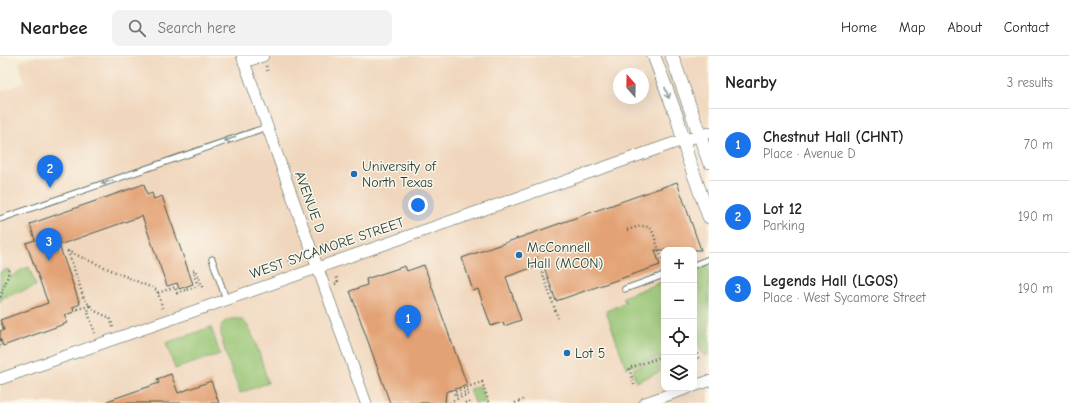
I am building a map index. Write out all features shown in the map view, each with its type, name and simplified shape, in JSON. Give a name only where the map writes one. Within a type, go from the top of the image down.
[{"type":"street","points":[[654,56],[678,120],[688,158],[709,217]]},
{"type":"street","points":[[672,56],[704,134],[709,162]]},
{"type":"street","points":[[243,59],[264,61]]},
{"type":"street","name":"AVENUE D","points":[[243,59],[366,403]]},
{"type":"street","name":"WEST SYCAMORE STREET","points":[[0,378],[683,140],[704,134]]},
{"type":"street","points":[[697,385],[709,381]]},
{"type":"street","points":[[645,403],[679,391]]},
{"type":"lane","points":[[0,219],[267,127]]},
{"type":"lane","points":[[212,259],[226,299]]},
{"type":"lane","points":[[697,263],[709,259]]},
{"type":"lane","points":[[625,289],[661,276]]},
{"type":"path","points":[[264,61],[268,72]]},
{"type":"path","points":[[627,230],[648,226],[652,230],[661,256]]},
{"type":"path","points":[[321,245],[326,243],[328,250]]},
{"type":"path","points":[[114,327],[110,318],[95,311],[84,299],[67,251],[157,290],[164,309]]},
{"type":"path","points":[[292,267],[288,258],[294,256]]},
{"type":"path","points":[[538,257],[558,318]]},
{"type":"path","points":[[0,297],[10,267]]},
{"type":"path","points":[[158,293],[175,287],[177,293],[185,289],[198,286],[193,271],[196,270],[203,289]]},
{"type":"path","points":[[336,276],[338,283]]},
{"type":"path","points":[[73,310],[89,306]]},
{"type":"path","points":[[89,306],[88,313],[95,333]]},
{"type":"path","points":[[0,345],[0,348]]},
{"type":"path","points":[[697,354],[699,360]]},
{"type":"path","points":[[634,385],[629,368],[661,357]]},
{"type":"path","points":[[450,403],[469,394],[468,391],[455,396],[454,392],[482,382],[489,403]]},
{"type":"path","points":[[515,403],[523,400]]},
{"type":"path","points":[[465,403],[469,403]]},
{"type":"shaded area","name":"University of North Texas","points":[[36,56],[709,56],[709,403],[0,403],[0,92],[25,82],[19,62]]},
{"type":"green space","points":[[709,265],[709,354],[704,356],[697,343],[697,269]]},
{"type":"green space","points":[[29,267],[36,286],[2,298],[0,302],[0,272],[8,269],[11,277],[21,270]]},
{"type":"green space","points":[[661,282],[661,356],[626,368],[606,311],[625,303],[623,297]]},
{"type":"green space","points":[[232,319],[242,320],[250,331],[258,349],[268,383],[240,393],[227,358],[221,330],[222,325],[225,322]]},
{"type":"green space","points":[[211,327],[220,354],[175,369],[166,343]]},
{"type":"green space","points":[[661,358],[661,371],[636,382],[633,372],[634,368]]},
{"type":"green space","points":[[480,386],[486,403],[475,403],[470,389]]},
{"type":"building","name":"McConnell Hall (MCON)","points":[[677,182],[701,250],[697,250],[697,247],[661,247],[661,250],[655,250],[660,265],[556,301],[543,264],[506,277],[521,320],[504,326],[503,322],[491,326],[478,289],[473,291],[462,258]]},
{"type":"building","points":[[144,184],[147,195],[152,193],[154,199],[162,196],[193,284],[179,289],[177,283],[167,286],[142,216],[59,245],[80,304],[73,307],[74,312],[65,315],[67,323],[3,346],[0,338],[0,331],[4,330],[0,320],[48,303],[26,243],[35,240],[30,224]]},
{"type":"building","points":[[424,265],[467,385],[446,392],[445,403],[390,403],[350,291],[367,285],[366,279],[405,266],[407,271]]},
{"type":"building","points":[[171,374],[178,393],[211,381],[219,403],[107,403],[107,401],[159,383],[157,379]]},
{"type":"place","name":"University of North Texas","points":[[354,174]]},
{"type":"place","name":"Lot 12","points":[[50,188]]},
{"type":"place","name":"McConnell Hall (MCON)","points":[[519,255]]},
{"type":"place","name":"Legends Hall (LGOS)","points":[[49,261]]},
{"type":"place","name":"Chestnut Hall (CHNT)","points":[[408,338]]},
{"type":"place","name":"Lot 5","points":[[567,353]]}]
